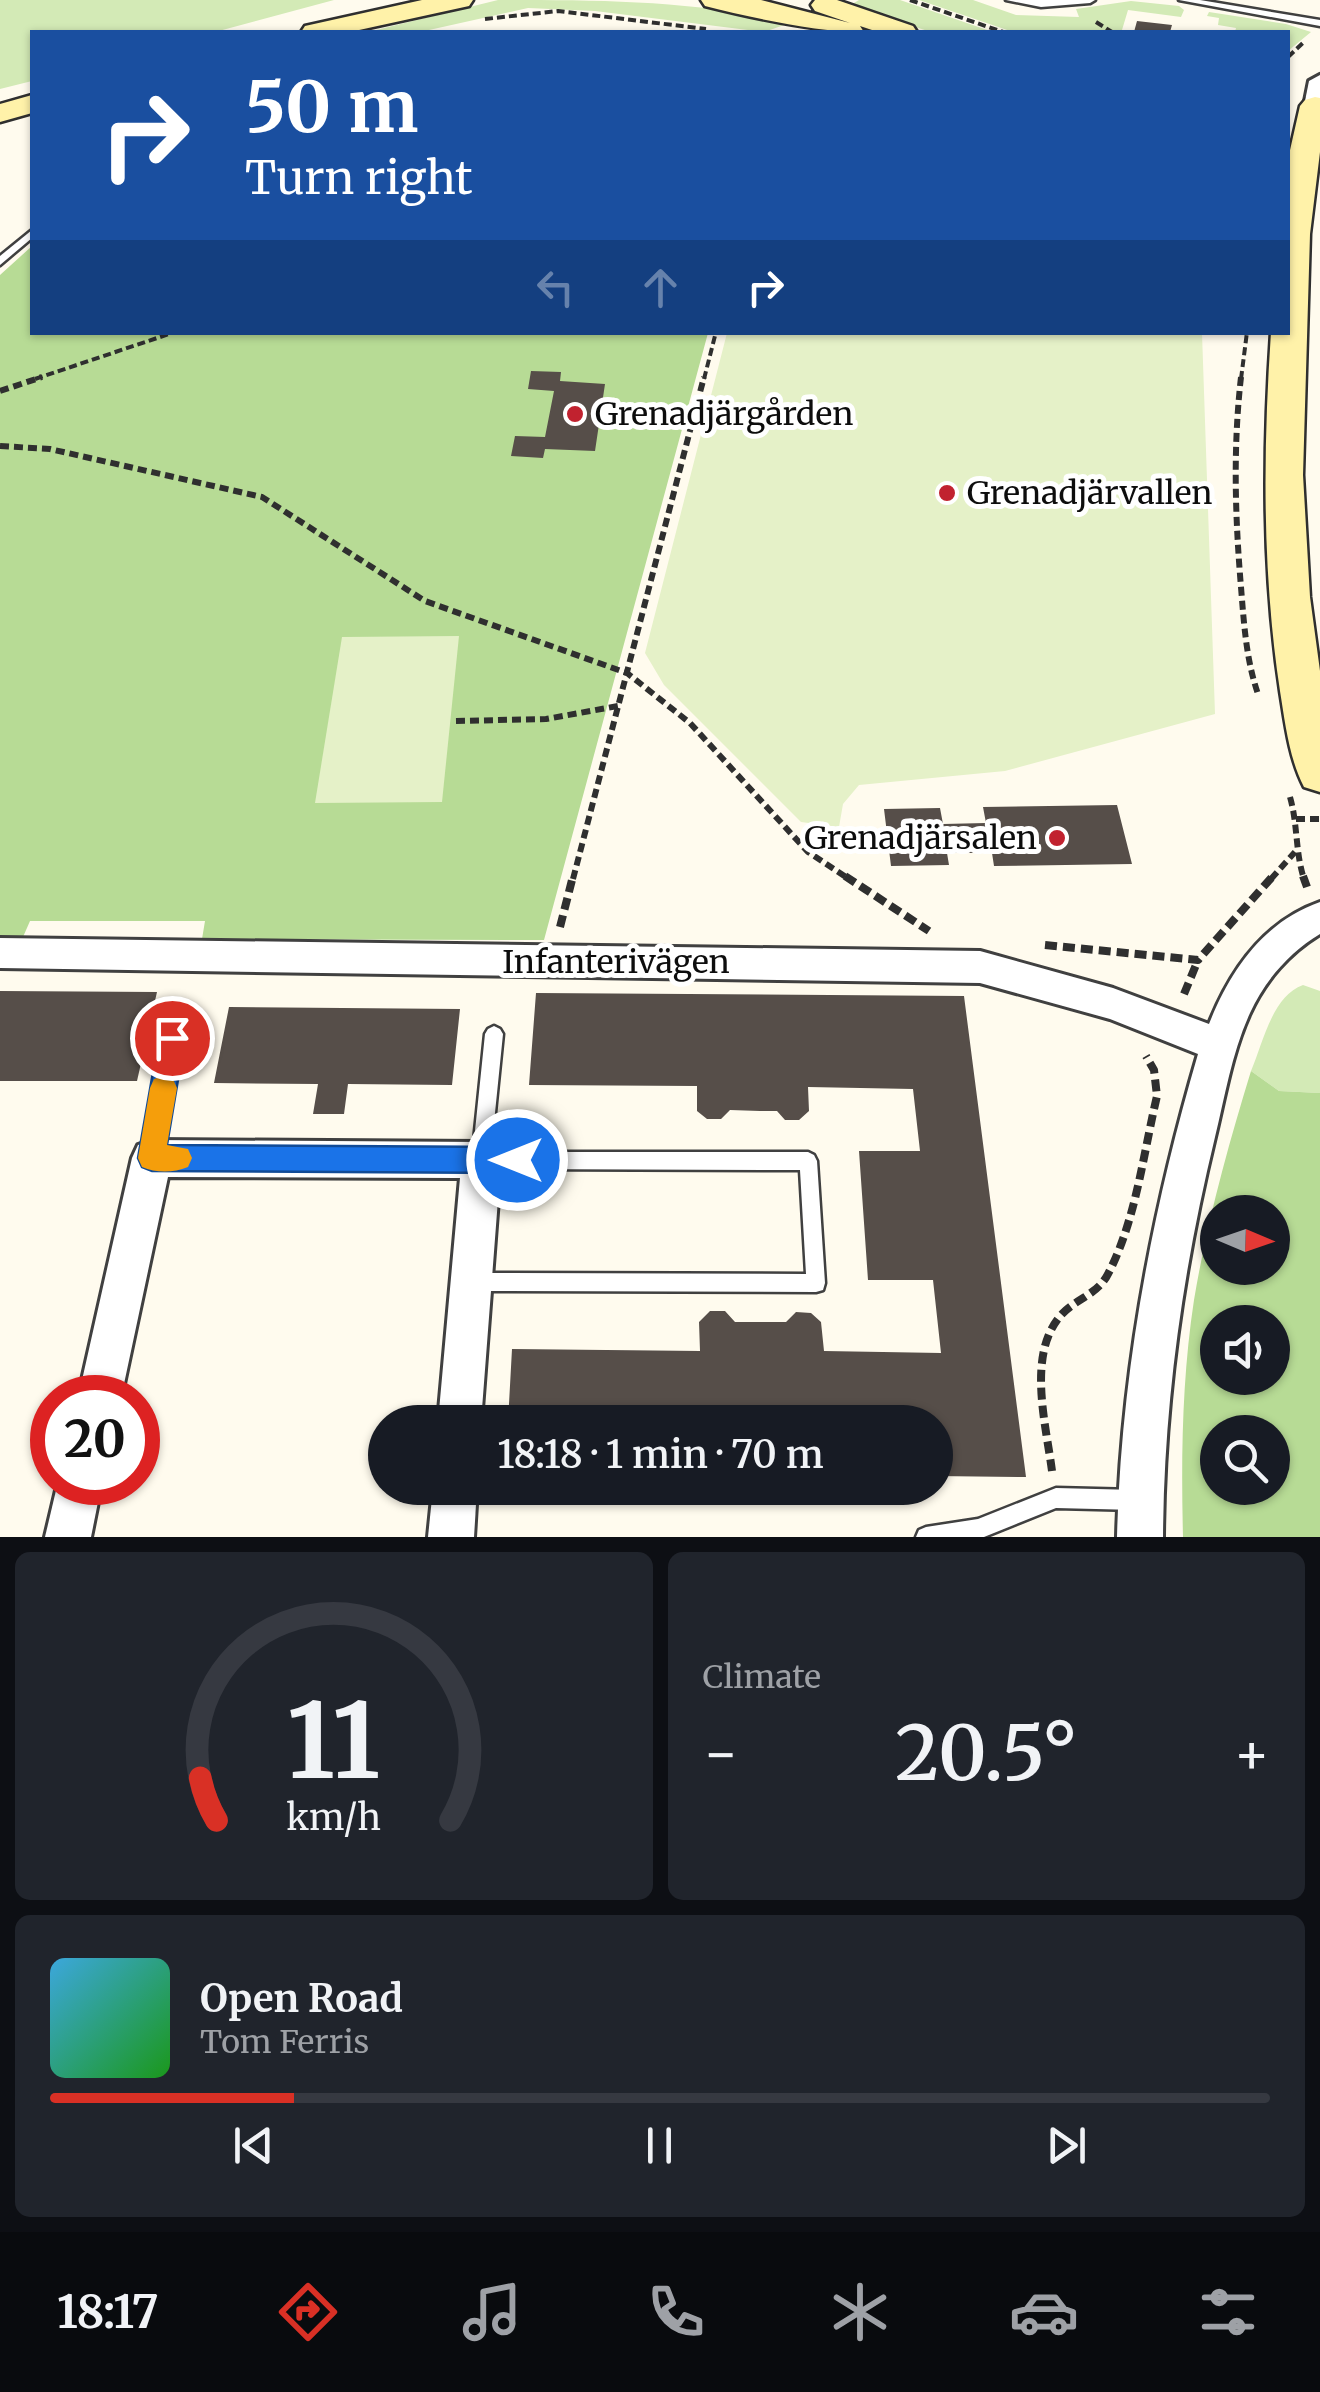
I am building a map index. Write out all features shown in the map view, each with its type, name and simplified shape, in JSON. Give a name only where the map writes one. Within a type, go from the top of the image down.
[{"type":"street","points":[[310,30],[406,0]]},
{"type":"street","points":[[716,0],[794,14],[844,30]]},
{"type":"street","points":[[814,0],[897,30]]},
{"type":"street","points":[[329,30],[466,11]]},
{"type":"street","points":[[0,113],[30,105]]},
{"type":"street","points":[[1290,316],[1305,123]]},
{"type":"street","points":[[1288,335],[1287,516],[1292,605],[1304,708],[1320,774]]},
{"type":"street","points":[[1140,1519],[1152,1369],[1170,1250],[1219,1046],[1247,983],[1257,970],[1290,932],[1320,917]]},
{"type":"street","name":"Infanterivägen","points":[[0,953],[980,967],[1113,1004],[1219,1046]]},
{"type":"street","points":[[104,1375],[152,1158],[481,1160],[461,1405]]},
{"type":"street","points":[[68,1537],[75,1505]]},
{"type":"street","points":[[451,1537],[454,1505]]},
{"type":"lane","points":[[1011,0],[1041,4],[1090,0]]},
{"type":"lane","points":[[1184,0],[1320,23]]},
{"type":"lane","points":[[0,262],[30,235]]},
{"type":"lane","points":[[471,1282],[816,1283],[808,1160],[481,1160],[494,1034]]},
{"type":"lane","points":[[152,1158],[172,1038]]},
{"type":"lane","points":[[926,1537],[978,1530],[1056,1498],[1140,1519]]},
{"type":"path","points":[[910,0],[998,30]]},
{"type":"path","points":[[466,11],[558,12],[711,30]]},
{"type":"path","points":[[0,391],[166,335]]},
{"type":"path","points":[[551,962],[715,335]]},
{"type":"path","points":[[0,446],[88,456],[262,497],[425,601],[627,673],[690,723],[808,852],[930,932]]},
{"type":"path","points":[[456,721],[546,719],[619,706]]},
{"type":"path","points":[[1044,945],[1198,960],[1295,852],[1296,818],[1320,819]]},
{"type":"path","points":[[1046,1420],[1040,1375],[1046,1348],[1062,1314],[1106,1279],[1117,1252],[1157,1096],[1154,1070]]},
{"type":"green space","points":[[0,0],[334,0],[222,30],[30,30],[30,82],[0,89]]},
{"type":"green space","points":[[498,0],[682,6],[790,23],[770,30],[748,30],[595,11],[528,8],[429,30],[376,30]]},
{"type":"green space","points":[[859,0],[900,0],[987,30],[925,30],[849,6]]},
{"type":"green space","points":[[919,0],[973,0],[1016,15],[1079,17],[1076,9],[1131,1],[1179,6],[1184,10],[1181,17],[1128,10],[1122,30],[1007,30]]},
{"type":"green space","points":[[1209,12],[1286,24],[1311,32],[1290,49],[1290,30],[1236,30],[1218,25],[1219,18],[1207,16]]},
{"type":"green space","points":[[30,248],[30,335],[707,335],[544,940],[202,939],[205,921],[30,921],[23,937],[0,937],[0,275]]},
{"type":"green space","name":"Grenadjärvallen","points":[[726,335],[1202,335],[1215,714],[1005,771],[859,785],[843,804],[839,827],[801,822],[664,685],[645,653]]},
{"type":"green space","points":[[459,636],[442,802],[315,803],[342,637]]},
{"type":"green space","points":[[1303,985],[1320,991],[1320,1093],[1279,1091],[1251,1071],[1276,1010],[1283,999]]},
{"type":"green space","points":[[1251,1071],[1279,1091],[1320,1093],[1320,1537],[1183,1537],[1183,1419],[1190,1329],[1200,1267],[1200,1285],[1290,1285],[1290,1195],[1216,1195]]},
{"type":"building","points":[[1137,21],[1172,25],[1171,30],[1135,30]]},
{"type":"building","name":"Grenadjärgården","points":[[531,371],[561,372],[560,381],[605,384],[595,451],[545,449],[543,458],[511,456],[515,436],[545,437],[554,391],[528,389]]},
{"type":"building","name":"Grenadjärsalen","points":[[1117,805],[1132,864],[994,866],[992,853],[947,853],[949,865],[891,866],[884,809],[940,808],[943,824],[986,823],[983,807]]},
{"type":"building","points":[[0,991],[157,992],[137,1081],[0,1081]]},
{"type":"building","points":[[536,993],[964,996],[1026,1477],[953,1476],[953,1405],[509,1405],[512,1349],[700,1351],[699,1322],[710,1311],[725,1311],[735,1322],[786,1322],[796,1312],[811,1313],[821,1322],[824,1351],[941,1353],[933,1280],[868,1280],[859,1151],[920,1151],[913,1089],[808,1087],[809,1111],[799,1120],[785,1120],[777,1111],[730,1110],[721,1119],[707,1119],[697,1111],[697,1086],[529,1085]]},
{"type":"building","points":[[229,1007],[460,1009],[452,1085],[348,1084],[344,1114],[313,1114],[318,1084],[214,1083]]},
{"type":"slow traffic","points":[[163,1088],[152,1158],[178,1158]]},
{"type":"place","name":"Grenadjärgården","points":[[575,414]]},
{"type":"place","name":"Grenadjärvallen","points":[[947,493]]},
{"type":"place","name":"Grenadjärsalen","points":[[1057,838]]},
{"type":"route","points":[[172,1038],[152,1158],[517,1160]]}]
